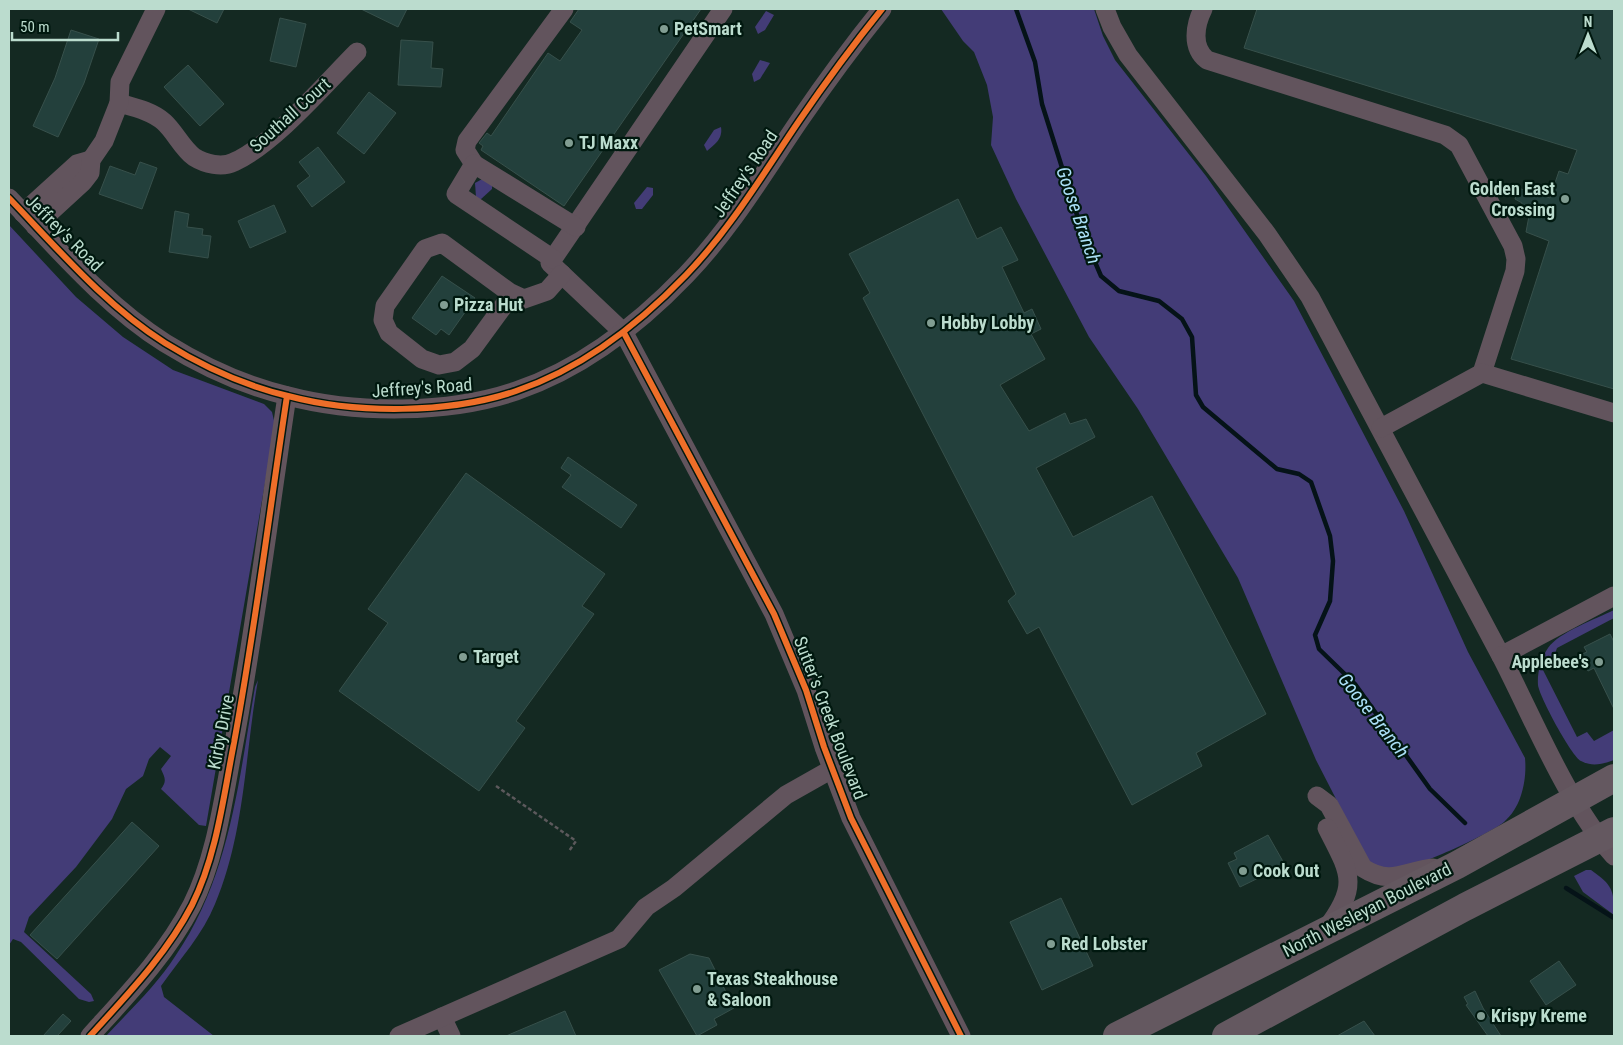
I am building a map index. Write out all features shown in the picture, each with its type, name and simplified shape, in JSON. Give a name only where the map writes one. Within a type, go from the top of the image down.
[{"type":"highway","name":"North Wesleyan Boulevard","points":[[1117,1036],[1145,1028],[1326,930],[1457,865],[1614,778]]},
{"type":"highway","points":[[1226,1036],[1465,907],[1609,842]]},
{"type":"street","points":[[29,219],[83,182],[90,173],[91,160],[104,141],[118,103],[120,82],[156,9]]},
{"type":"street","points":[[564,9],[467,141],[465,150],[474,164],[576,228]]},
{"type":"street","points":[[512,294],[472,349],[455,362],[439,365],[422,359],[390,333],[383,320],[385,306],[426,249],[442,243],[512,294],[524,299],[547,291],[576,228],[723,9]]},
{"type":"street","name":"Jeffrey's Road","points":[[9,198],[130,318],[164,342],[199,363],[287,396],[329,404],[371,408],[456,405],[515,392],[546,378],[624,333],[684,277],[713,246],[748,200],[799,121],[882,9]]},
{"type":"street","points":[[1105,9],[1112,28],[1128,55],[1267,234],[1310,297],[1501,656],[1574,800],[1609,842]]},
{"type":"street","points":[[1203,9],[1196,26],[1196,37],[1200,54],[1207,60],[1444,135],[1459,144],[1513,246],[1516,259],[1515,271],[1482,373],[1381,428]]},
{"type":"street","name":"Southall Court","points":[[118,103],[141,109],[163,120],[193,156],[211,164],[233,163],[256,148],[286,123],[356,52]]},
{"type":"street","name":"Sutter's Creek Boulevard","points":[[474,164],[456,194],[557,266],[624,333],[774,614],[806,690],[851,818],[961,1036]]},
{"type":"street","points":[[1482,373],[1614,413]]},
{"type":"street","name":"Kirby Drive","points":[[97,1034],[143,979],[169,944],[192,904],[208,861],[220,819],[248,669],[287,396]]},
{"type":"street","points":[[1501,656],[1614,596]]},
{"type":"street","points":[[398,1036],[619,939],[646,907],[674,888],[786,795],[832,768]]},
{"type":"street","points":[[1326,930],[1339,912],[1350,881],[1345,863],[1318,812],[1317,796],[1329,805],[1363,868],[1373,874],[1386,878],[1400,877],[1426,869],[1457,865]]},
{"type":"street","points":[[442,1017],[451,1036]]},
{"type":"path","points":[[496,786],[576,841],[569,851]]},
{"type":"shaded area","points":[[941,9],[1094,9],[1103,36],[1115,60],[1206,176],[1294,301],[1404,511],[1468,652],[1525,758],[1522,792],[1515,809],[1504,822],[1484,834],[1418,864],[1389,870],[1369,863],[1316,760],[1238,578],[1138,409],[1089,337],[1016,199],[991,145],[993,117],[987,85],[974,52],[963,41]]},
{"type":"shaded area","points":[[766,11],[774,15],[765,30],[758,34],[755,27]]},
{"type":"shaded area","points":[[760,60],[770,63],[760,79],[754,82],[752,74]]},
{"type":"shaded area","points":[[721,127],[720,138],[707,151],[704,145],[714,130]]},
{"type":"shaded area","points":[[484,178],[492,181],[492,189],[480,200],[476,197],[475,183]]},
{"type":"shaded area","points":[[647,187],[653,188],[653,195],[642,209],[636,209],[634,203]]},
{"type":"shaded area","points":[[9,225],[76,297],[123,337],[173,370],[264,404],[272,412],[275,425],[206,826],[199,825],[161,789],[165,779],[161,769],[171,756],[160,747],[149,759],[143,776],[126,789],[112,819],[76,867],[29,917],[24,932],[91,994],[94,1001],[89,1002],[79,999],[21,942],[13,939],[9,945]]},
{"type":"shaded area","points":[[1614,610],[1614,618],[1557,648],[1552,662],[1543,670],[1577,737],[1587,732],[1594,741],[1614,730],[1614,760],[1602,764],[1589,764],[1577,757],[1556,726],[1538,685],[1539,671],[1541,661],[1553,642],[1569,631]]},
{"type":"shaded area","points":[[258,680],[243,793],[233,849],[225,877],[204,926],[161,986],[164,997],[214,1036],[106,1036],[169,966],[194,925],[209,893],[221,860],[230,826],[255,687]]},
{"type":"shaded area","points":[[1586,870],[1591,870],[1608,884],[1612,893],[1614,915],[1583,892],[1574,876]]},
{"type":"building","points":[[188,9],[224,9],[217,23]]},
{"type":"building","points":[[361,9],[407,9],[398,27]]},
{"type":"building","points":[[579,9],[701,9],[564,206],[481,150],[483,146],[479,143],[487,133],[491,136],[548,53],[560,61],[582,30],[570,22]]},
{"type":"building","name":"Golden East Crossing","points":[[1257,9],[1614,9],[1614,389],[1511,359],[1549,241],[1526,232],[1529,216],[1520,213],[1522,203],[1515,199],[1518,188],[1550,198],[1559,171],[1568,174],[1577,150],[1244,48]]},
{"type":"building","points":[[280,18],[306,24],[296,67],[270,61]]},
{"type":"building","points":[[71,30],[99,39],[84,83],[58,137],[33,126],[55,78]]},
{"type":"building","points":[[401,40],[433,42],[431,68],[443,69],[441,87],[398,85]]},
{"type":"building","points":[[188,65],[224,104],[200,126],[164,87]]},
{"type":"building","points":[[369,92],[396,113],[364,154],[337,133]]},
{"type":"building","points":[[318,147],[345,182],[312,207],[297,186],[310,176],[299,162]]},
{"type":"building","points":[[140,162],[157,168],[142,209],[99,194],[110,166],[135,175]]},
{"type":"building","points":[[958,199],[977,239],[1001,227],[1018,260],[1002,267],[1024,313],[1032,309],[1041,329],[1031,334],[1045,359],[1000,385],[1029,431],[1065,413],[1070,424],[1086,419],[1095,437],[1036,468],[1073,537],[1152,496],[1266,714],[1196,753],[1202,766],[1132,805],[1039,627],[1027,634],[1008,601],[1016,594],[863,298],[870,293],[849,254]]},
{"type":"building","points":[[274,205],[286,232],[250,248],[238,221]]},
{"type":"building","points":[[175,211],[189,214],[187,227],[203,229],[202,235],[211,236],[208,258],[169,252]]},
{"type":"building","points":[[442,276],[475,298],[449,335],[441,329],[436,335],[412,318]]},
{"type":"building","points":[[568,457],[637,505],[621,528],[562,487],[571,475],[561,468]]},
{"type":"building","name":"Target","points":[[466,473],[605,574],[582,606],[594,614],[516,721],[525,728],[479,791],[339,691],[388,623],[368,609]]},
{"type":"building","name":"Applebee's","points":[[1610,634],[1614,642],[1614,709],[1594,668],[1588,671],[1580,655],[1587,652],[1584,647]]},
{"type":"building","points":[[132,822],[159,846],[57,959],[30,935]]},
{"type":"building","points":[[1268,835],[1285,865],[1240,887],[1228,863],[1237,859],[1234,853]]},
{"type":"building","name":"Red Lobster","points":[[1061,898],[1093,966],[1042,990],[1010,922]]},
{"type":"building","name":"Texas Steakhouse & Saloon","points":[[690,954],[709,958],[734,1008],[714,1019],[717,1025],[697,1036],[659,970]]},
{"type":"building","points":[[1559,961],[1576,985],[1546,1005],[1530,981]]},
{"type":"building","name":"Krispy Kreme","points":[[1475,991],[1483,1008],[1501,1036],[1488,1036],[1466,1005],[1468,1004],[1464,997]]},
{"type":"building","points":[[565,1011],[576,1036],[506,1036]]},
{"type":"building","points":[[63,1014],[71,1021],[57,1036],[43,1036]]},
{"type":"building","points":[[1364,1021],[1375,1036],[1337,1036]]},
{"type":"waterway","name":"Goose Branch","points":[[1016,9],[1035,62],[1042,104],[1083,234],[1101,276],[1119,291],[1159,301],[1182,319],[1192,337],[1196,395],[1203,407],[1277,469],[1299,474],[1311,482],[1330,536],[1333,561],[1330,601],[1315,635],[1319,649],[1355,684],[1430,789],[1465,823]]},
{"type":"waterway","name":"Goose Branch","points":[[1566,888],[1614,918]]},
{"type":"cycle path","points":[[9,198],[102,294],[143,328],[194,360],[256,387],[315,402],[372,408],[432,407],[490,399],[540,382],[586,358],[629,327],[668,293],[718,239],[799,121],[882,9]]},
{"type":"cycle path","points":[[624,333],[774,614],[806,690],[824,747],[851,818],[961,1036]]},
{"type":"cycle path","points":[[90,1036],[145,974],[170,941],[192,905],[207,868],[222,808],[241,704],[287,396]]},
{"type":"place","name":"PetSmart","points":[[664,29]]},
{"type":"place","name":"TJ Maxx","points":[[569,143]]},
{"type":"place","name":"Golden East Crossing","points":[[1565,199]]},
{"type":"place","name":"Pizza Hut","points":[[444,305]]},
{"type":"place","name":"Hobby Lobby","points":[[931,323]]},
{"type":"place","name":"Target","points":[[463,657]]},
{"type":"place","name":"Applebee's","points":[[1599,662]]},
{"type":"place","name":"Cook Out","points":[[1243,871]]},
{"type":"place","name":"Red Lobster","points":[[1051,944]]},
{"type":"place","name":"Texas Steakhouse & Saloon","points":[[697,989]]},
{"type":"place","name":"Krispy Kreme","points":[[1481,1016]]}]
